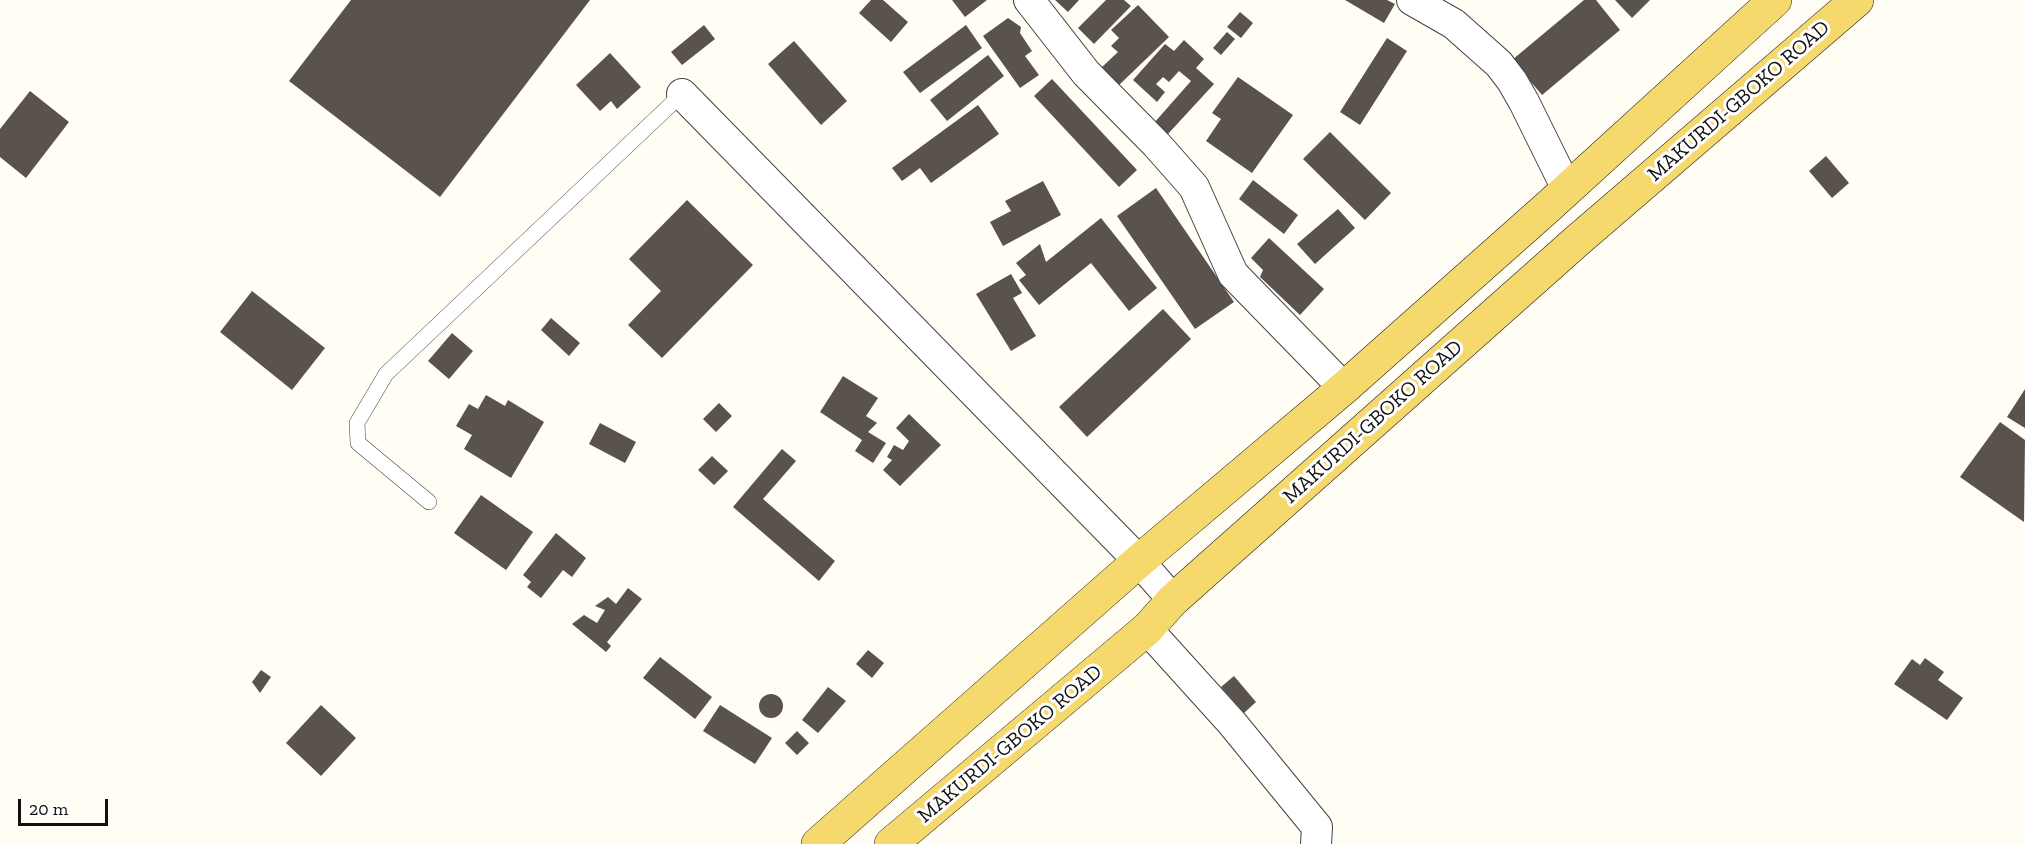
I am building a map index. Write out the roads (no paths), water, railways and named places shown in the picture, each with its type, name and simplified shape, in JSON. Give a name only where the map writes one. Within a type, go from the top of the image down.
[{"type":"main road","points":[[1732,39],[1740,0]]},
{"type":"main road","points":[[818,844],[1139,561],[1344,388],[1568,189],[1775,0]]},
{"type":"main road","name":"MAKURDI-GBOKO ROAD","points":[[891,844],[1147,629],[1173,600],[1578,240],[1857,0]]},
{"type":"street","points":[[1029,0],[1086,73],[1157,145],[1194,187],[1233,274],[1344,388]]},
{"type":"street","points":[[1412,0],[1454,24],[1498,64],[1512,81],[1524,102],[1568,189]]},
{"type":"street","points":[[682,94],[1139,561],[1173,600]]},
{"type":"street","points":[[1147,629],[1232,723],[1317,827],[1316,844]]},
{"type":"lane","points":[[429,502],[358,443],[357,423],[380,384],[386,375],[682,94]]}]
